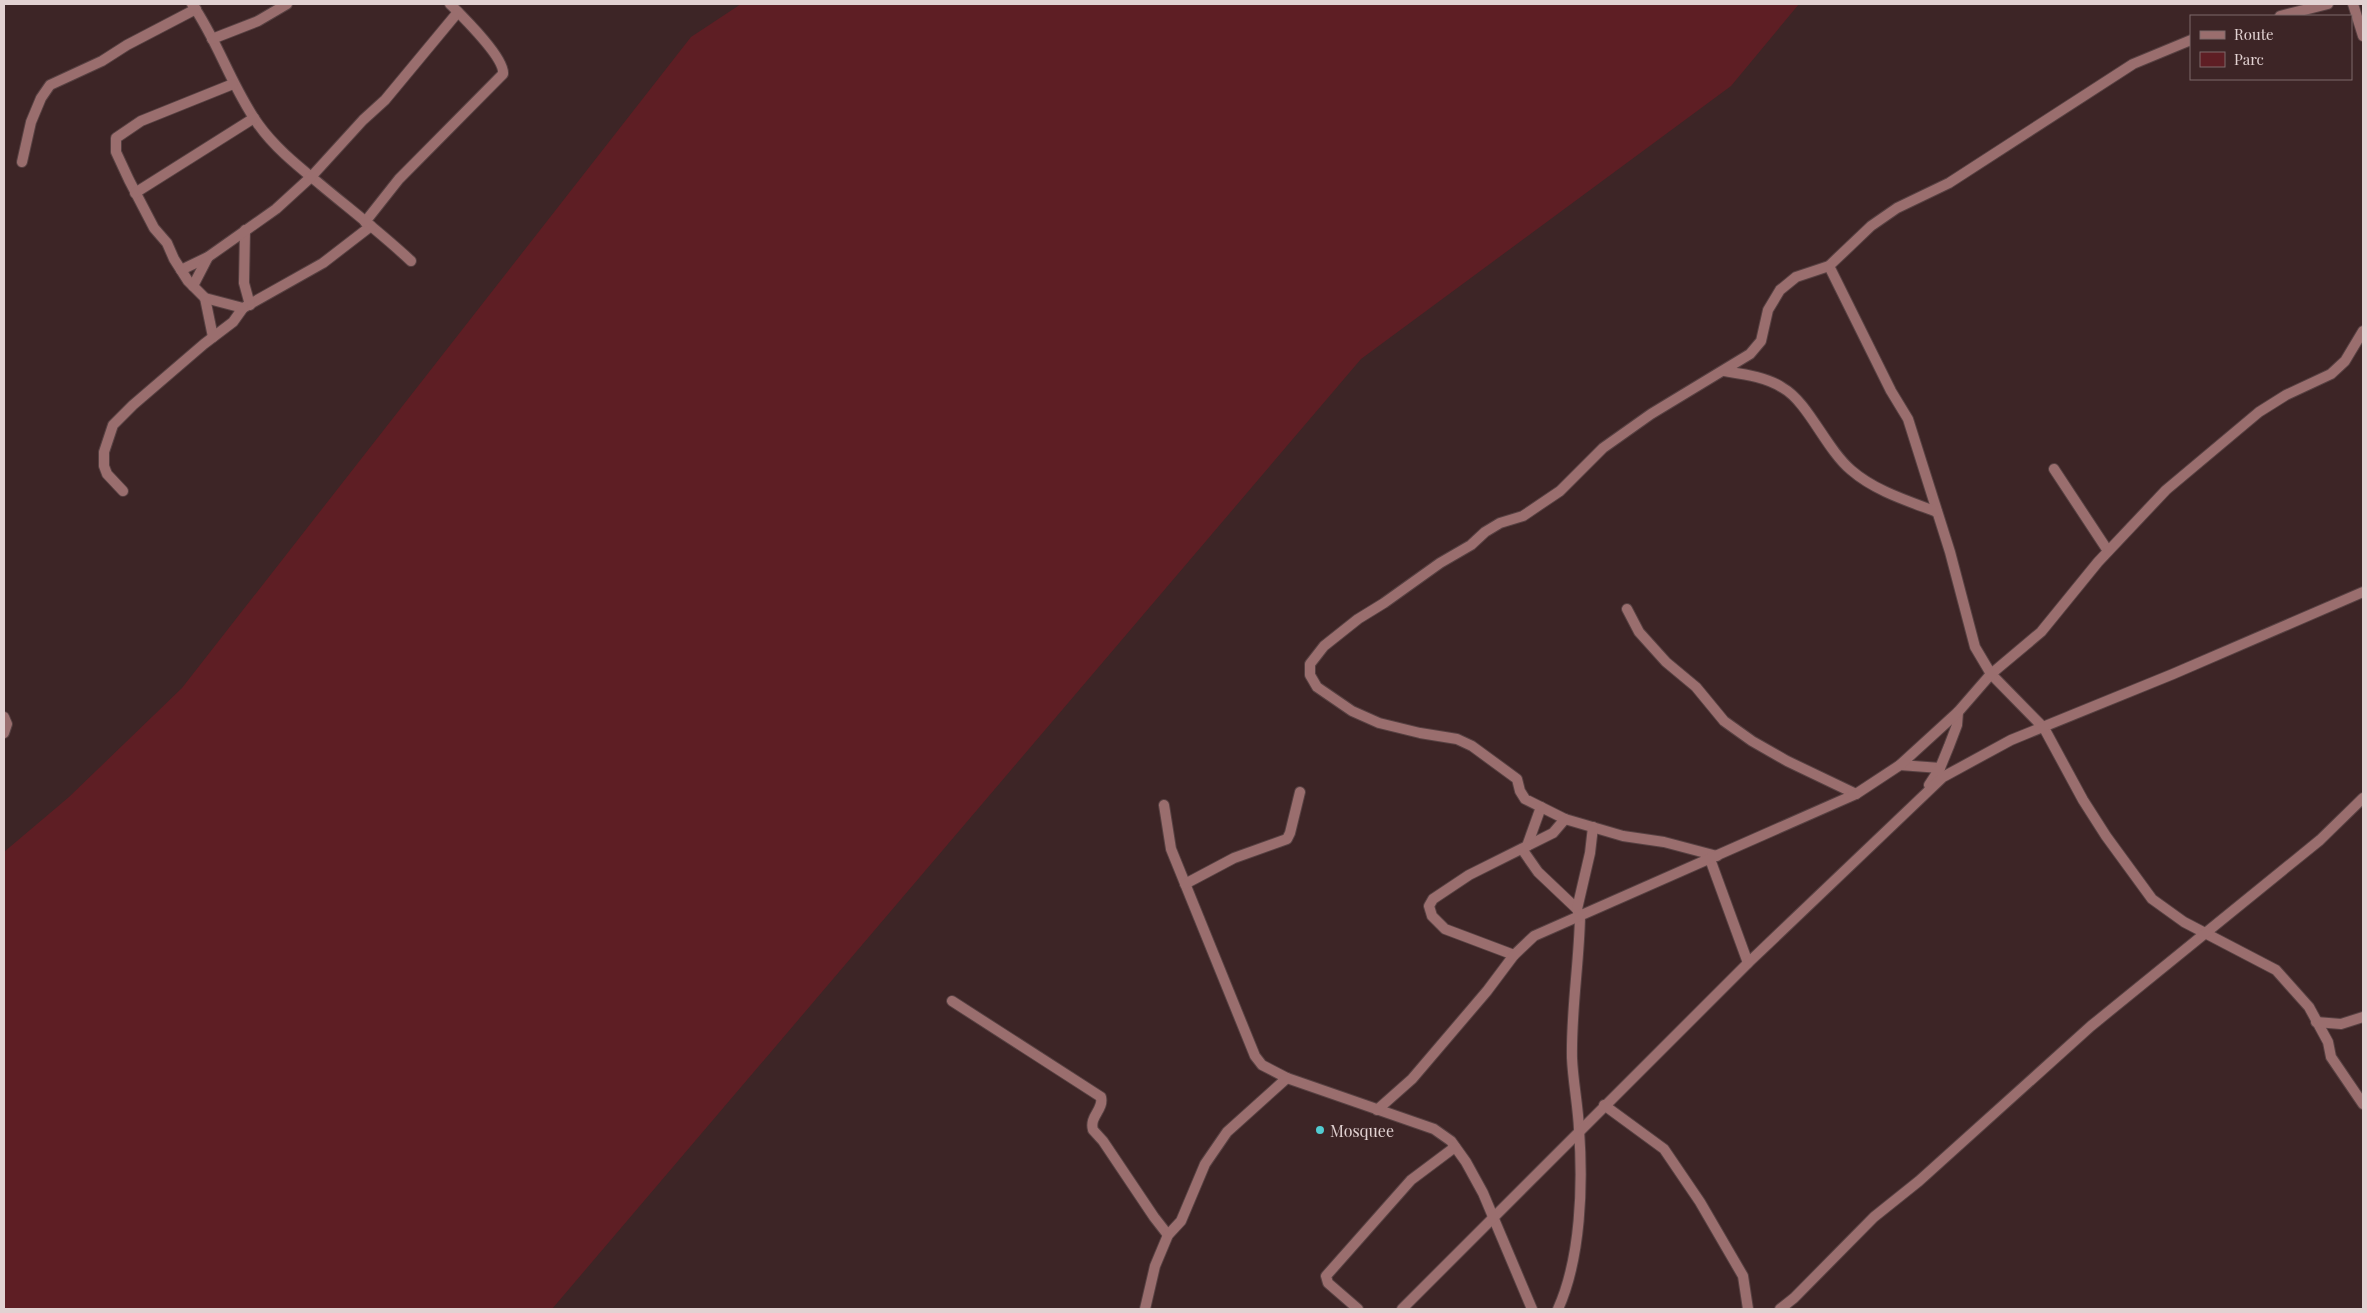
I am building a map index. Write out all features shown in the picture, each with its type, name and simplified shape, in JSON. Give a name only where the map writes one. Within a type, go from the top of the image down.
[{"type":"street","points":[[212,38],[258,21],[287,4]]},
{"type":"street","points":[[124,491],[107,474],[104,466],[104,452],[114,425],[134,404],[233,322],[247,306],[323,263],[368,224],[398,179],[504,74],[503,67],[494,55],[450,4]]},
{"type":"street","points":[[2284,15],[2328,4]]},
{"type":"street","points":[[2353,4],[2363,36]]},
{"type":"street","points":[[22,162],[31,122],[41,98],[50,84],[102,62],[135,40],[194,6],[212,38],[233,84],[254,118],[280,151],[411,261]]},
{"type":"street","points":[[181,270],[208,257],[276,209],[311,177],[363,120],[385,100],[458,12]]},
{"type":"street","points":[[1713,858],[1664,842],[1623,836],[1565,819],[1521,795],[1517,779],[1514,776],[1472,746],[1457,739],[1420,733],[1379,723],[1352,711],[1318,687],[1310,676],[1310,664],[1324,646],[1347,627],[1440,563],[1471,545],[1485,532],[1500,523],[1523,516],[1560,492],[1603,448],[1651,414],[1750,354],[1761,340],[1768,310],[1780,290],[1796,277],[1829,266],[1871,226],[1897,208],[1949,183],[2134,64],[2190,40]]},
{"type":"street","points":[[214,337],[205,298],[181,270],[168,243],[154,228],[116,152],[116,138],[141,121],[233,84]]},
{"type":"street","points":[[135,193],[254,118]]},
{"type":"street","points":[[245,230],[244,283],[247,306]]},
{"type":"street","points":[[193,286],[208,257]]},
{"type":"street","points":[[1829,266],[1891,391],[1908,419],[1937,512],[1975,647],[1991,674],[2044,728],[2083,800],[2136,881],[2152,899],[2184,922],[2276,970],[2308,1007],[2328,1042],[2330,1057],[2363,1104]]},
{"type":"street","points":[[205,298],[247,306]]},
{"type":"street","points":[[1377,1110],[1412,1079],[1487,991],[1514,955],[1534,936],[1578,913],[1713,858],[1856,794],[1900,765],[1958,712],[1991,674],[2040,632],[2108,551],[2166,490],[2259,412],[2286,395],[2331,374],[2345,361],[2363,331]]},
{"type":"street","points":[[1724,371],[1746,374],[1784,388],[1803,407],[1835,455],[1853,472],[1892,495],[1937,512]]},
{"type":"street","points":[[2054,469],[2108,551]]},
{"type":"street","points":[[1402,1309],[1748,963],[1943,777],[2011,740],[2044,728],[2363,592]]},
{"type":"street","points":[[1627,609],[1639,632],[1666,662],[1696,687],[1724,722],[1780,757],[1856,794]]},
{"type":"street","points":[[1924,794],[1940,768],[1956,725],[1958,712]]},
{"type":"street","points":[[4,717],[7,724],[4,732]]},
{"type":"street","points":[[1900,765],[1940,768]]},
{"type":"street","points":[[1186,884],[1234,858],[1287,839],[1300,792]]},
{"type":"street","points":[[1780,1309],[1794,1298],[1874,1216],[1919,1180],[2091,1026],[2320,840],[2363,799]]},
{"type":"street","points":[[1164,805],[1171,849],[1255,1056],[1262,1065],[1287,1078],[1434,1129],[1451,1141],[1479,1185],[1494,1216],[1532,1309]]},
{"type":"street","points":[[1524,848],[1541,807]]},
{"type":"street","points":[[1514,955],[1445,929],[1432,916],[1430,906],[1433,899],[1469,875],[1553,833],[1565,819]]},
{"type":"street","points":[[1558,1309],[1564,1295],[1572,1262],[1579,1212],[1580,1130],[1572,1057],[1578,913],[1590,853],[1593,827]]},
{"type":"street","points":[[1524,848],[1538,872],[1578,913]]},
{"type":"street","points":[[1713,858],[1748,963]]},
{"type":"street","points":[[952,1001],[1101,1096],[1101,1105],[1092,1120],[1093,1130],[1103,1141],[1168,1235]]},
{"type":"street","points":[[2316,1022],[2341,1024],[2363,1017]]},
{"type":"street","points":[[1145,1309],[1155,1266],[1168,1235],[1181,1221],[1205,1164],[1227,1132],[1287,1078]]},
{"type":"street","points":[[1604,1105],[1664,1150],[1700,1202],[1743,1276],[1748,1309]]},
{"type":"street","points":[[1358,1309],[1328,1283],[1326,1276],[1410,1180],[1456,1147]]},
{"type":"green space","points":[[741,4],[1799,4],[1731,86],[1361,359],[552,1309],[4,1309],[4,852],[69,797],[182,688],[691,37]]},
{"type":"place","name":"Mosquee","points":[[1320,1130]]}]
